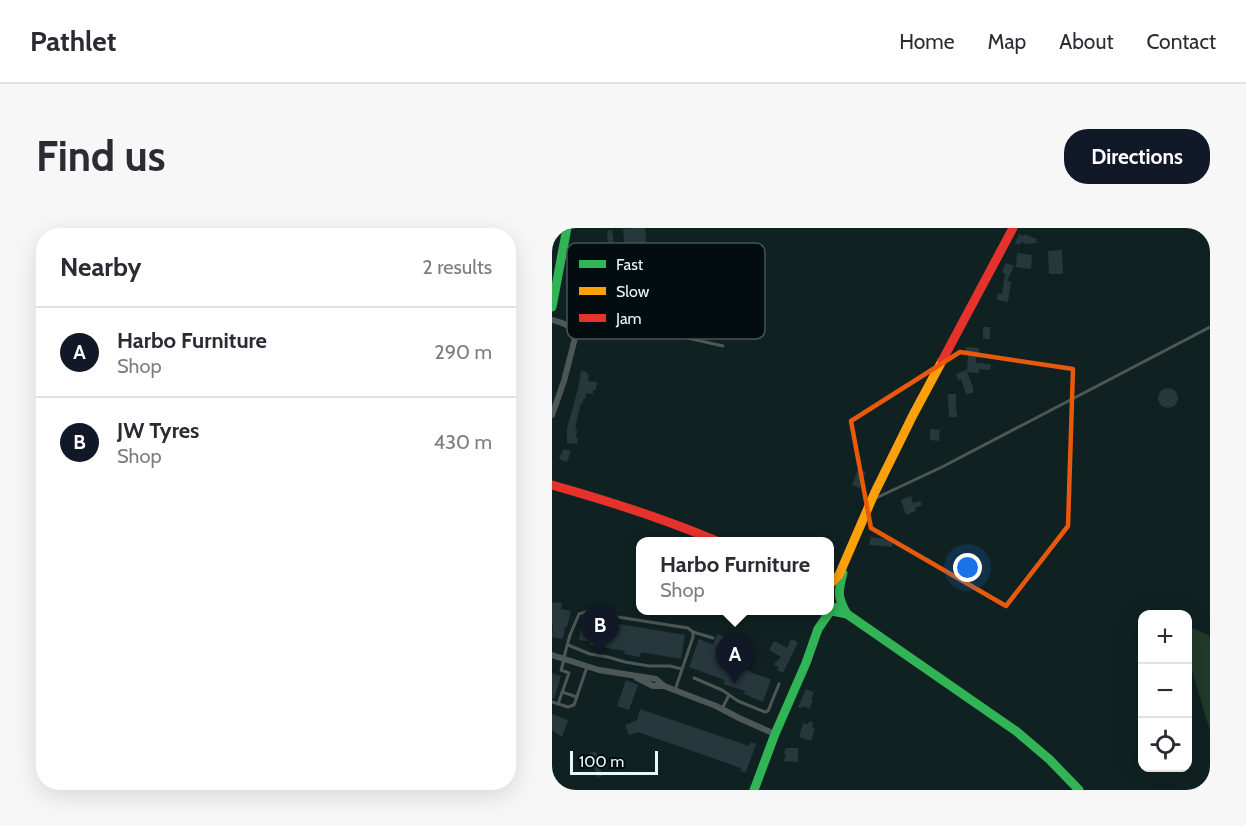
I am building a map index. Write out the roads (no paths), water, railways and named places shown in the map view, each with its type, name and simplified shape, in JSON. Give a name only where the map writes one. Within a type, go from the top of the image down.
[{"type":"main road","points":[[552,307],[567,228]]},
{"type":"main road","points":[[834,582],[845,563],[913,415],[1012,228]]},
{"type":"main road","points":[[552,485],[645,513],[708,537]]},
{"type":"main road","points":[[834,608],[837,607],[845,563]]},
{"type":"main road","points":[[834,591],[847,614]]},
{"type":"main road","points":[[834,612],[847,614],[996,715],[1045,756],[1079,790]]},
{"type":"main road","points":[[754,790],[823,615]]},
{"type":"street","points":[[552,320],[567,325]]},
{"type":"street","points":[[552,415],[575,339]]},
{"type":"street","points":[[552,655],[587,667],[656,679],[664,686],[722,709],[775,734]]},
{"type":"lane","points":[[872,500],[942,467],[1210,327]]},
{"type":"lane","points":[[692,339],[723,346]]},
{"type":"lane","points":[[558,704],[569,673],[561,670],[579,614],[586,612],[688,628],[693,632],[713,638]]},
{"type":"lane","points":[[675,690],[693,632]]},
{"type":"lane","points":[[568,645],[590,654],[625,662],[682,669]]},
{"type":"lane","points":[[552,702],[572,707],[574,705],[587,667]]},
{"type":"lane","points":[[693,678],[765,712],[768,711],[779,684]]},
{"type":"lane","points":[[562,692],[577,697]]},
{"type":"lane","points":[[722,709],[729,695]]},
{"type":"place","name":"JW Tyres","points":[[600,655]]},
{"type":"place","name":"Harbo Furniture","points":[[735,684]]}]
